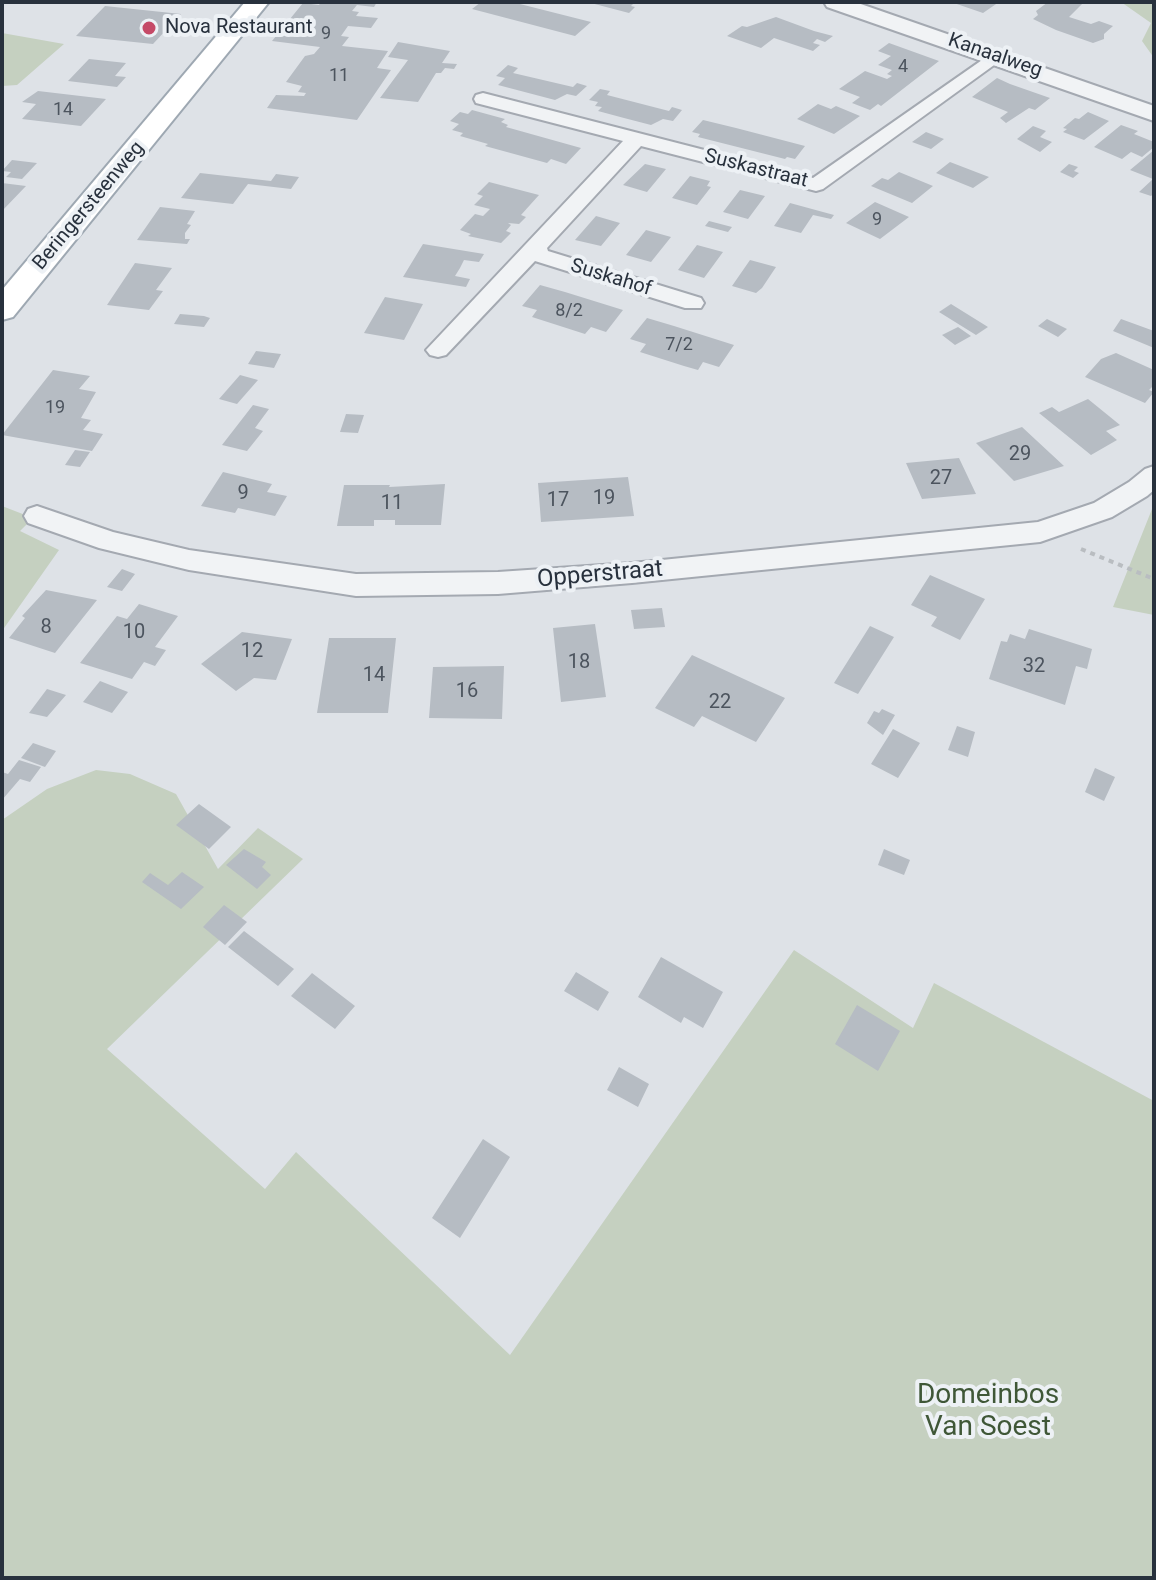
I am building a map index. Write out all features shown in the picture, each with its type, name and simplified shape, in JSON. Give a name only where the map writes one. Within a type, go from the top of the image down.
[{"type":"main road","name":"Beringersteenweg","points":[[2,310],[177,103],[194,76],[257,2]]},
{"type":"main road","name":"Beringersteenweg","points":[[177,103],[207,79],[276,2]]},
{"type":"street","name":"Kanaalweg","points":[[835,2],[1154,114]]},
{"type":"street","name":"Suskastraat","points":[[483,99],[816,185],[995,56]]},
{"type":"street","name":"Suskahof","points":[[438,350],[636,139]]},
{"type":"street","name":"Suskahof","points":[[536,247],[539,255],[693,303]]},
{"type":"street","name":"Opperstraat","points":[[37,516],[109,541],[189,560],[356,585],[498,583],[632,573],[1040,532],[1103,510],[1138,489],[1154,475]]},
{"type":"path","points":[[1040,532],[1154,579]]},
{"type":"green space","points":[[1121,2],[1154,2],[1154,58],[1142,41],[1151,23]]},
{"type":"green space","points":[[2,33],[64,44],[17,85],[2,86]]},
{"type":"green space","points":[[1154,504],[1154,615],[1113,607]]},
{"type":"green space","points":[[2,506],[33,518],[20,531],[59,550],[2,631]]},
{"type":"green space","name":"Domeinbos Van Soest","points":[[96,770],[130,774],[176,794],[218,869],[258,828],[303,859],[107,1049],[265,1189],[296,1152],[510,1355],[794,950],[913,1028],[934,983],[1154,1101],[1154,1578],[2,1578],[2,820],[47,789]]},
{"type":"building","points":[[321,2],[377,2],[374,7],[357,5],[352,11],[359,12],[356,16],[378,18],[371,28],[348,26],[341,36],[349,37],[342,46],[388,51],[377,68],[391,70],[357,120],[267,108],[276,95],[304,96],[306,93],[298,92],[302,86],[286,82],[305,56],[314,54],[320,47],[272,41],[303,3],[319,5]]},
{"type":"building","points":[[481,2],[512,2],[591,22],[575,36],[472,9]]},
{"type":"building","points":[[587,2],[635,2],[631,6],[635,7],[629,13]]},
{"type":"building","points":[[951,2],[999,2],[983,13]]},
{"type":"building","points":[[1048,2],[1084,2],[1069,17],[1091,24],[1099,21],[1113,26],[1104,34],[1104,39],[1093,43],[1056,30],[1033,19],[1038,15],[1036,11]]},
{"type":"building","points":[[105,6],[181,14],[153,44],[76,36]]},
{"type":"building","points":[[776,17],[833,36],[825,42],[817,39],[813,43],[820,45],[813,51],[774,38],[761,48],[727,36],[742,26]]},
{"type":"building","points":[[398,42],[450,51],[442,63],[457,64],[454,69],[445,68],[441,73],[436,73],[418,102],[380,98],[408,60],[388,57]]},
{"type":"building","points":[[889,43],[939,61],[881,106],[878,104],[870,110],[852,103],[860,97],[839,89],[865,71],[887,79],[892,76],[887,74],[892,70],[878,65],[891,56],[878,51]]},
{"type":"building","points":[[89,59],[126,63],[115,76],[126,77],[117,87],[68,81]]},
{"type":"building","points":[[508,65],[518,68],[513,73],[573,87],[577,83],[587,86],[576,96],[567,94],[555,100],[498,85],[505,78],[496,76]]},
{"type":"building","points":[[997,78],[1050,98],[1035,110],[1029,108],[1006,123],[1000,118],[1008,112],[972,97]]},
{"type":"building","points":[[600,89],[610,91],[607,95],[669,111],[672,107],[682,110],[673,121],[663,119],[651,125],[598,111],[602,107],[595,106],[598,102],[589,100]]},
{"type":"building","points":[[38,91],[106,99],[81,126],[22,119],[36,104],[22,102]]},
{"type":"building","points":[[818,104],[831,109],[836,106],[860,116],[834,134],[797,119]]},
{"type":"building","points":[[472,110],[505,119],[501,122],[508,125],[506,127],[581,148],[566,164],[551,159],[547,163],[485,146],[488,144],[460,136],[463,133],[452,130],[459,124],[450,121],[460,112],[468,114]]},
{"type":"building","points":[[1088,112],[1109,121],[1084,140],[1063,132],[1067,129],[1063,128],[1075,118],[1079,119]]},
{"type":"building","points":[[703,120],[805,146],[795,159],[785,159],[698,137],[700,134],[692,132]]},
{"type":"building","points":[[1121,125],[1138,131],[1134,134],[1154,142],[1154,147],[1142,157],[1131,152],[1122,159],[1094,147]]},
{"type":"building","points":[[1033,126],[1046,131],[1040,137],[1052,142],[1040,152],[1017,139]]},
{"type":"building","points":[[926,132],[944,139],[931,149],[912,142]]},
{"type":"building","points":[[1154,150],[1154,193],[1151,196],[1139,192],[1153,179],[1130,170]]},
{"type":"building","points":[[12,160],[37,163],[22,179],[6,177],[11,172],[2,171]]},
{"type":"building","points":[[950,162],[989,177],[973,188],[936,173]]},
{"type":"building","points":[[645,164],[666,169],[647,192],[623,185]]},
{"type":"building","points":[[1069,164],[1078,167],[1074,171],[1079,173],[1073,178],[1060,172]]},
{"type":"building","points":[[899,172],[933,186],[912,203],[871,186]]},
{"type":"building","points":[[200,173],[271,181],[276,174],[299,177],[291,189],[248,184],[233,204],[181,198]]},
{"type":"building","points":[[690,176],[710,181],[707,186],[711,187],[697,205],[672,198]]},
{"type":"building","points":[[489,182],[539,195],[521,215],[526,217],[519,224],[508,223],[511,225],[506,231],[511,233],[501,243],[468,236],[471,234],[460,230],[475,214],[483,216],[490,209],[474,205],[483,196],[477,194]]},
{"type":"building","points":[[2,183],[26,186],[2,211]]},
{"type":"building","points":[[740,190],[765,196],[748,219],[723,212]]},
{"type":"building","points":[[875,202],[909,217],[880,239],[846,223]]},
{"type":"building","points":[[790,203],[834,215],[831,219],[813,215],[801,233],[774,226]]},
{"type":"building","points":[[160,207],[195,211],[187,224],[191,225],[185,233],[185,239],[190,239],[187,244],[137,240]]},
{"type":"building","points":[[596,216],[620,223],[601,246],[575,240]]},
{"type":"building","points":[[709,221],[732,227],[728,232],[705,226]]},
{"type":"building","points":[[646,230],[671,237],[651,262],[626,255]]},
{"type":"building","points":[[423,244],[484,254],[479,262],[464,260],[455,276],[470,279],[466,287],[403,277]]},
{"type":"building","points":[[697,245],[723,252],[704,278],[678,270]]},
{"type":"building","points":[[750,260],[776,267],[756,293],[732,286]]},
{"type":"building","points":[[135,263],[172,268],[156,290],[163,291],[149,310],[107,305]]},
{"type":"building","points":[[540,285],[623,310],[606,332],[591,327],[585,334],[532,317],[537,310],[522,306]]},
{"type":"building","points":[[385,297],[423,304],[404,340],[364,333]]},
{"type":"building","points":[[951,304],[988,327],[976,335],[939,312]]},
{"type":"building","points":[[180,314],[210,318],[204,327],[174,324]]},
{"type":"building","points":[[647,318],[734,345],[719,367],[703,362],[698,370],[684,366],[640,352],[646,344],[630,339]]},
{"type":"building","points":[[1047,319],[1067,329],[1058,337],[1038,326]]},
{"type":"building","points":[[1121,319],[1154,331],[1154,348],[1113,331]]},
{"type":"building","points":[[958,327],[971,336],[955,345],[942,335]]},
{"type":"building","points":[[256,351],[281,354],[274,368],[248,364]]},
{"type":"building","points":[[1116,353],[1154,370],[1154,385],[1149,390],[1154,392],[1145,403],[1085,377],[1101,359]]},
{"type":"building","points":[[53,370],[90,376],[79,389],[96,392],[81,418],[91,420],[83,430],[103,434],[92,451],[2,435]]},
{"type":"building","points":[[240,375],[258,380],[237,404],[219,399]]},
{"type":"building","points":[[1088,399],[1120,425],[1106,431],[1117,440],[1091,455],[1039,413],[1052,407],[1059,412]]},
{"type":"building","points":[[253,405],[269,409],[255,428],[263,431],[247,451],[222,445]]},
{"type":"building","points":[[346,414],[364,415],[358,433],[340,432]]},
{"type":"building","points":[[1022,427],[1064,466],[1014,481],[976,443]]},
{"type":"building","points":[[75,450],[90,452],[80,467],[65,465]]},
{"type":"building","points":[[959,458],[976,494],[922,499],[906,463]]},
{"type":"building","points":[[223,472],[272,484],[267,492],[287,496],[275,516],[238,508],[235,513],[201,506]]},
{"type":"building","points":[[628,477],[634,516],[541,522],[538,483]]},
{"type":"building","points":[[445,484],[441,525],[395,525],[395,520],[374,520],[374,526],[337,526],[344,485],[389,487]]},
{"type":"building","points":[[122,569],[135,574],[122,591],[107,587]]},
{"type":"building","points":[[930,575],[985,599],[960,640],[931,626],[937,617],[911,605]]},
{"type":"building","points":[[46,590],[97,600],[55,653],[9,638],[25,618],[22,616]]},
{"type":"building","points":[[139,604],[178,616],[155,647],[166,650],[155,666],[144,662],[132,679],[80,663],[117,616],[127,619]]},
{"type":"building","points":[[662,608],[665,627],[634,629],[631,610]]},
{"type":"building","points":[[595,624],[606,697],[561,702],[553,628]]},
{"type":"building","points":[[870,626],[894,637],[858,694],[834,683]]},
{"type":"building","points":[[1029,629],[1092,649],[1087,669],[1076,666],[1065,705],[989,679],[1001,641],[1007,642],[1010,634],[1025,639]]},
{"type":"building","points":[[242,632],[292,639],[276,680],[254,678],[236,691],[201,664]]},
{"type":"building","points":[[329,638],[396,638],[388,713],[317,713]]},
{"type":"building","points":[[692,655],[785,698],[756,742],[702,716],[694,727],[655,708]]},
{"type":"building","points":[[504,666],[502,719],[429,718],[433,667]]},
{"type":"building","points":[[100,681],[128,692],[112,713],[83,702]]},
{"type":"building","points":[[47,689],[66,695],[47,717],[29,713]]},
{"type":"building","points":[[882,709],[895,715],[883,735],[867,723],[874,711],[879,713]]},
{"type":"building","points":[[957,726],[975,732],[968,757],[948,750]]},
{"type":"building","points":[[893,729],[920,743],[898,778],[871,764]]},
{"type":"building","points":[[33,743],[56,751],[45,767],[21,758]]},
{"type":"building","points":[[19,760],[41,767],[30,782],[20,779],[2,800],[2,772],[8,774]]},
{"type":"building","points":[[1095,768],[1115,777],[1104,801],[1085,792]]},
{"type":"building","points":[[199,804],[231,827],[209,849],[176,825]]},
{"type":"building","points":[[244,849],[266,862],[262,867],[271,875],[257,889],[226,865]]},
{"type":"building","points":[[884,849],[910,860],[904,875],[878,865]]},
{"type":"building","points":[[182,872],[204,887],[181,909],[142,882],[150,873],[168,885]]},
{"type":"building","points":[[224,905],[247,922],[225,945],[203,927]]},
{"type":"building","points":[[244,931],[294,969],[278,986],[228,947]]},
{"type":"building","points":[[661,957],[723,992],[703,1028],[684,1017],[681,1023],[638,997]]},
{"type":"building","points":[[576,972],[609,992],[598,1011],[564,991]]},
{"type":"building","points":[[312,973],[355,1006],[335,1029],[291,996]]},
{"type":"building","points":[[857,1005],[900,1031],[878,1071],[835,1044]]},
{"type":"building","points":[[619,1067],[649,1084],[638,1107],[607,1090]]},
{"type":"building","points":[[483,1139],[510,1157],[460,1238],[432,1218]]},
{"type":"place","name":"Nova Restaurant","points":[[149,28]]}]
